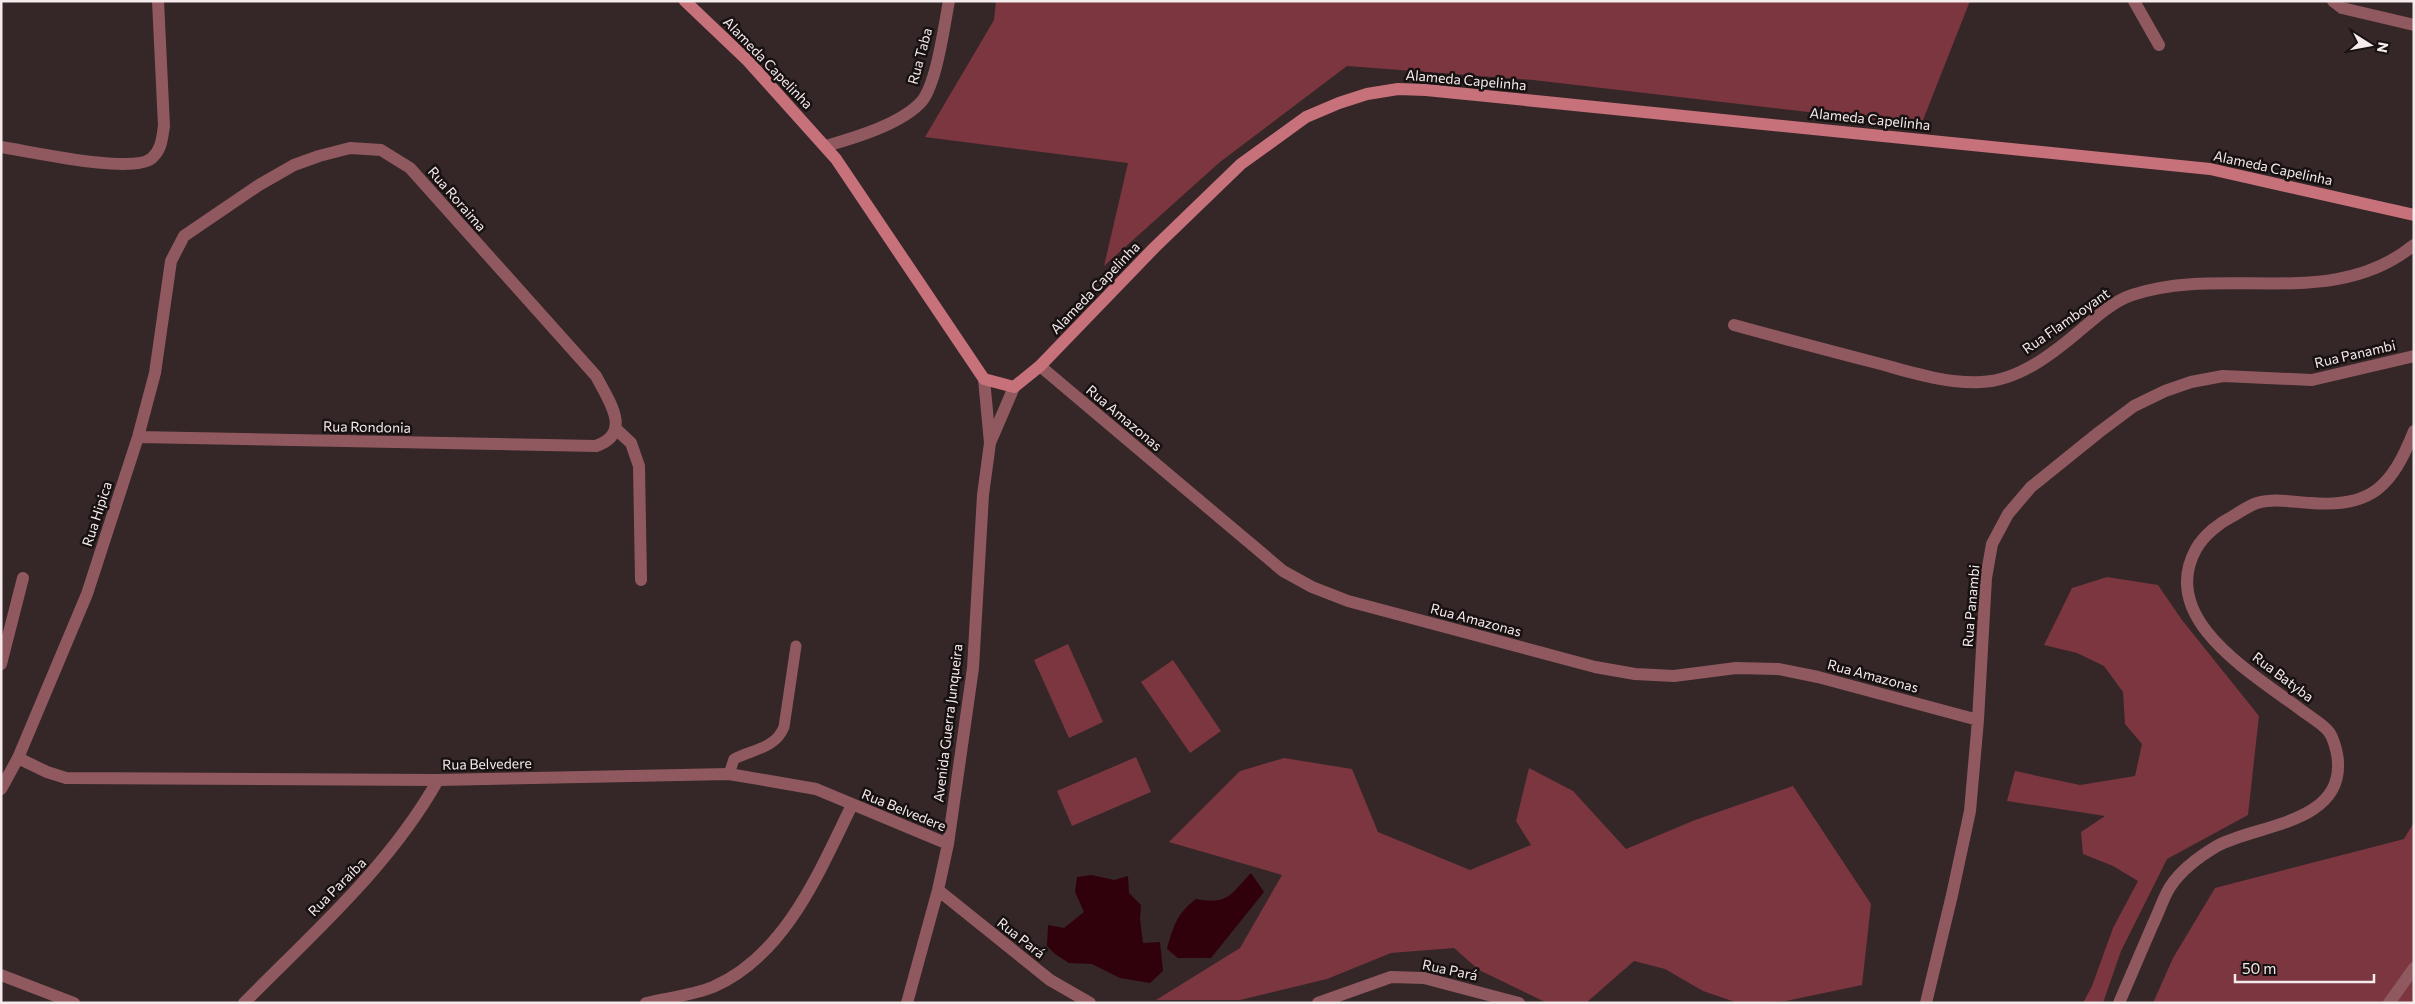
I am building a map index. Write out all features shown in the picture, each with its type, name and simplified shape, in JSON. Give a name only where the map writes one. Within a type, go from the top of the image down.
[{"type":"street","points":[[1,147],[99,162],[134,165],[152,158],[162,145],[164,126],[158,1]]},
{"type":"street","name":"Alameda Capelinha","points":[[685,1],[748,62],[826,146],[984,379]]},
{"type":"street","name":"Rua Taba","points":[[826,146],[860,137],[903,115],[922,100],[932,79],[949,1]]},
{"type":"street","points":[[2134,1],[2159,45]]},
{"type":"street","points":[[2333,1],[2342,8],[2414,25]]},
{"type":"street","name":"Alameda Capelinha","points":[[1014,387],[1040,366],[1154,248],[1241,164],[1306,117],[1366,94],[1398,90],[1436,91],[2210,169],[2414,215]]},
{"type":"street","name":"Rua Roraima","points":[[184,236],[294,165],[350,148],[381,150],[410,168],[596,376],[615,414],[616,429]]},
{"type":"street","name":"Rua Hipica","points":[[1,789],[18,758],[86,594],[138,437],[155,373],[171,261],[184,236]]},
{"type":"street","name":"Rua Flamboyant","points":[[1734,325],[1938,379],[1980,382],[2013,375],[2059,348],[2102,312],[2131,295],[2164,286],[2195,283],[2329,281],[2352,277],[2378,268],[2414,245]]},
{"type":"street","name":"Rua Panambi","points":[[1926,1003],[1970,811],[1978,720],[1986,578],[1992,544],[2008,514],[2031,488],[2134,406],[2191,382],[2223,376],[2312,380],[2414,356]]},
{"type":"street","name":"Rua Amazonas","points":[[1040,366],[1282,571],[1321,590],[1348,600],[1595,667],[1635,674],[1674,676],[1736,668],[1778,669],[1818,677],[1978,720]]},
{"type":"street","points":[[984,379],[1014,387]]},
{"type":"street","name":"Avenida Guerra Junqueira","points":[[907,1003],[938,890],[948,844],[973,668],[983,495],[990,443],[984,379]]},
{"type":"street","name":"Avenida Guerra Junqueira","points":[[990,443],[1014,387]]},
{"type":"street","points":[[616,429],[631,443],[640,466],[642,580]]},
{"type":"street","name":"Rua Rondonia","points":[[138,437],[596,446],[608,442],[616,429]]},
{"type":"street","name":"Rua Batyba","points":[[2118,1003],[2170,887],[2195,860],[2219,845],[2305,816],[2324,799],[2336,782],[2338,763],[2329,732],[2224,652],[2194,613],[2187,593],[2188,571],[2197,548],[2222,522],[2255,504],[2275,500],[2315,504],[2354,502],[2374,494],[2403,460],[2414,431]]},
{"type":"street","points":[[1,664],[23,578]]},
{"type":"street","name":"Rua Belvedere","points":[[18,758],[47,772],[66,778],[438,780],[729,774],[816,790],[948,844]]},
{"type":"street","name":"Rua Paraíba","points":[[244,1003],[379,866],[423,808],[438,780]]},
{"type":"street","points":[[646,1003],[713,987],[763,952],[788,922],[812,885],[852,805]]},
{"type":"street","name":"Rua Pará","points":[[938,890],[1050,980],[1090,1003]]},
{"type":"street","points":[[2389,1003],[2414,968]]},
{"type":"street","points":[[1,975],[74,1003]]},
{"type":"street","name":"Rua Pará","points":[[1318,1003],[1391,977],[1424,978],[1519,1003]]},
{"type":"lane","points":[[729,774],[734,759],[765,747],[780,738],[784,727],[796,646]]},
{"type":"shaded area","points":[[996,1],[1970,1],[1921,125],[1533,80],[1347,66],[1220,162],[1104,266],[1128,163],[925,137],[994,20]]},
{"type":"shaded area","points":[[2107,577],[2158,585],[2182,620],[2259,716],[2248,815],[2167,859],[2121,951],[2103,1003],[2083,1003],[2092,986],[2113,928],[2138,881],[2113,866],[2083,854],[2081,832],[2105,816],[2007,801],[2015,771],[2080,785],[2135,776],[2142,744],[2125,724],[2123,692],[2104,666],[2077,653],[2044,645],[2072,588]]},
{"type":"shaded area","points":[[1068,644],[1103,722],[1069,738],[1034,660]]},
{"type":"shaded area","points":[[1173,660],[1221,731],[1190,753],[1141,682]]},
{"type":"shaded area","points":[[1136,757],[1151,792],[1072,826],[1057,791]]},
{"type":"shaded area","points":[[1284,758],[1352,769],[1378,832],[1470,870],[1531,845],[1516,821],[1529,768],[1573,791],[1626,849],[1695,820],[1793,786],[1871,904],[1862,985],[1786,1001],[1738,1003],[1703,991],[1665,969],[1634,961],[1586,1003],[1547,1003],[1479,970],[1454,948],[1391,953],[1327,979],[1240,1000],[1156,1000],[1240,948],[1282,875],[1169,842],[1240,771]]},
{"type":"shaded area","points":[[2414,822],[2414,1003],[2153,1003],[2173,958],[2215,888],[2404,839]]},
{"type":"shaded area","points":[[1251,873],[1264,892],[1211,958],[1178,958],[1167,949],[1171,934],[1180,915],[1190,904],[1196,899],[1215,901],[1228,896]]},
{"type":"shaded area","points":[[1092,875],[1114,880],[1128,876],[1129,893],[1141,905],[1140,919],[1143,943],[1160,942],[1163,971],[1150,983],[1120,978],[1092,964],[1069,963],[1047,946],[1048,925],[1064,928],[1084,912],[1075,892],[1077,877]]}]
